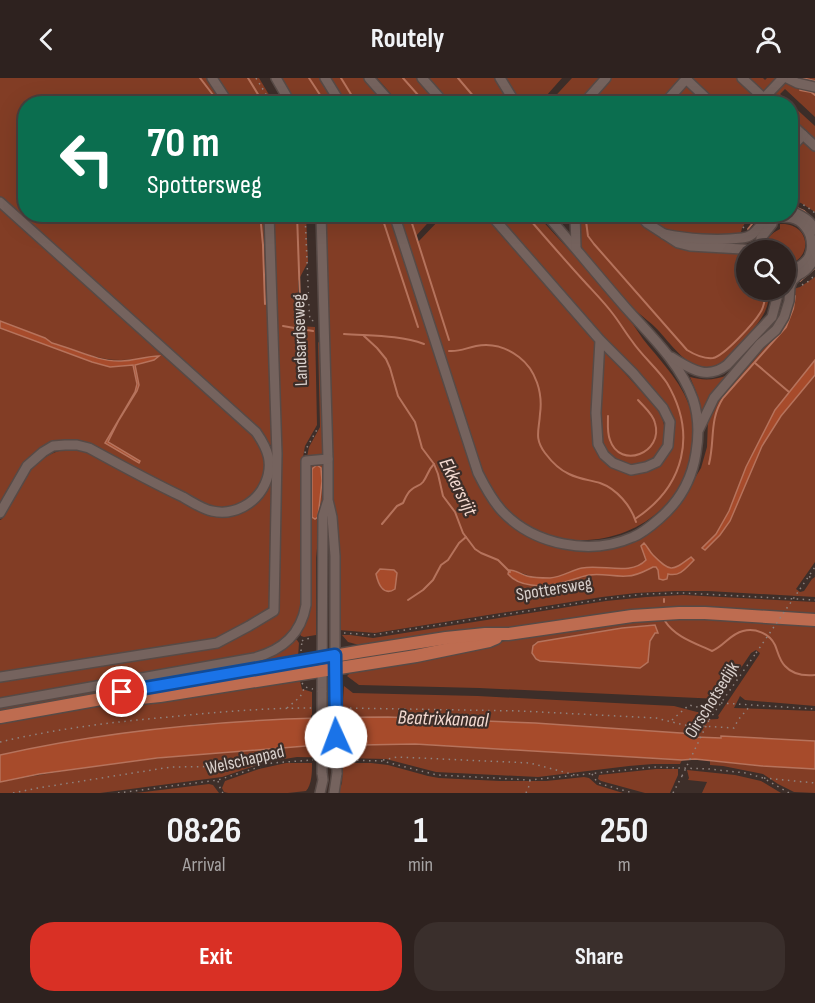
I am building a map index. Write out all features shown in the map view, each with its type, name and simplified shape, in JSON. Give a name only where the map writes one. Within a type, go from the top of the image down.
[{"type":"main road","name":"Spottersweg","points":[[0,717],[101,699],[122,692],[329,663],[446,638],[508,634],[661,614],[705,613],[815,620]]},
{"type":"street","points":[[212,78],[224,96]]},
{"type":"street","points":[[276,78],[286,96]]},
{"type":"street","points":[[325,78],[336,96]]},
{"type":"street","points":[[369,78],[385,96]]},
{"type":"street","points":[[422,78],[438,96]]},
{"type":"street","points":[[500,78],[511,96]]},
{"type":"street","points":[[742,78],[762,96]]},
{"type":"street","points":[[771,96],[785,78],[815,87]]},
{"type":"street","points":[[590,96],[604,79]]},
{"type":"street","points":[[671,96],[687,79],[704,96]]},
{"type":"street","points":[[798,130],[815,146]]},
{"type":"street","points":[[798,140],[803,135]]},
{"type":"street","points":[[0,202],[18,218]]},
{"type":"street","points":[[798,214],[812,224],[815,230]]},
{"type":"street","points":[[796,268],[809,257],[812,247],[807,228],[798,221]]},
{"type":"street","points":[[22,222],[256,432],[273,455]]},
{"type":"street","points":[[0,677],[217,643],[274,610],[269,222]]},
{"type":"street","name":"Landsardseweg","points":[[321,222],[328,500],[332,517],[335,556],[335,634],[329,663]]},
{"type":"street","points":[[397,222],[484,486],[497,504],[526,531],[558,543],[578,546],[611,544],[640,533],[663,515],[677,500],[689,479],[694,464],[699,430],[697,412],[693,398],[669,356],[553,222]]},
{"type":"street","points":[[496,222],[663,408],[670,422],[668,446],[657,462],[646,467],[631,471],[613,464],[598,444],[596,413],[600,340]]},
{"type":"street","points":[[575,222],[576,248]]},
{"type":"street","points":[[645,222],[678,243],[690,246],[736,249]]},
{"type":"street","points":[[664,234],[693,238],[742,238],[754,234],[764,222]]},
{"type":"street","points":[[761,240],[772,222]]},
{"type":"street","points":[[699,430],[714,398],[760,344],[776,330],[784,317],[792,281],[810,266],[815,258]]},
{"type":"street","points":[[766,323],[770,300]]},
{"type":"street","points":[[669,356],[702,372],[720,370],[772,317],[776,300]]},
{"type":"street","points":[[760,344],[778,318],[783,300]]},
{"type":"street","points":[[676,368],[699,378],[709,378],[720,377],[741,365]]},
{"type":"street","points":[[0,513],[27,466],[53,446],[77,445],[89,448],[212,511],[227,512],[242,509],[255,498],[265,484],[273,455]]},
{"type":"street","points":[[0,703],[254,658],[285,644],[304,617],[307,598],[306,461],[328,459]]},
{"type":"street","name":"Landsardseweg","points":[[328,500],[323,516],[323,636],[329,663]]},
{"type":"street","points":[[320,793],[323,780],[322,692],[329,663]]},
{"type":"street","points":[[329,663],[335,692],[337,773],[334,793]]},
{"type":"path","points":[[256,78],[267,96]]},
{"type":"path","points":[[798,203],[815,213]]},
{"type":"path","points":[[305,222],[310,320],[324,322]]},
{"type":"path","points":[[742,238],[743,228],[747,222]]},
{"type":"path","points":[[306,461],[306,449],[319,426]]},
{"type":"path","name":"Oirschotsedijk","points":[[673,793],[709,720],[815,567]]},
{"type":"path","points":[[808,576],[815,576]]},
{"type":"path","name":"Spottersweg","points":[[335,634],[348,632],[369,636],[645,594],[710,593],[815,600]]},
{"type":"path","points":[[302,640],[323,636]]},
{"type":"path","points":[[286,708],[300,697],[305,687]]},
{"type":"path","points":[[721,703],[815,709]]},
{"type":"path","points":[[671,721],[689,705],[715,712]]},
{"type":"path","points":[[335,708],[521,711],[656,718],[684,725],[734,728],[750,706]]},
{"type":"path","points":[[0,742],[82,726],[116,722],[237,710],[312,708]]},
{"type":"path","points":[[382,761],[397,757],[530,763],[576,775]]},
{"type":"path","name":"Welschappad","points":[[118,793],[218,780],[260,766],[286,761],[318,760]]},
{"type":"path","points":[[339,760],[382,761],[437,775],[530,780],[654,766],[724,770],[763,778],[815,783]]},
{"type":"path","points":[[13,793],[171,767],[260,766]]},
{"type":"path","points":[[592,773],[597,782],[601,784],[633,793]]},
{"type":"path","points":[[763,778],[789,793]]},
{"type":"path","points":[[218,780],[223,793]]},
{"type":"path","points":[[526,793],[530,780]]},
{"type":"shaded area","points":[[0,78],[206,78],[221,96],[18,96],[18,217],[0,201]]},
{"type":"shaded area","points":[[214,78],[259,78],[270,96],[228,96]]},
{"type":"shaded area","points":[[280,78],[325,78],[337,96],[291,96]]},
{"type":"shaded area","points":[[331,78],[364,78],[380,96],[343,96]]},
{"type":"shaded area","points":[[377,78],[416,78],[432,96],[393,96]]},
{"type":"shaded area","points":[[422,78],[562,78],[546,96],[439,96]]},
{"type":"shaded area","points":[[572,78],[763,78],[765,80],[767,78],[815,78],[815,117],[798,101],[798,96],[792,96],[785,89],[780,94],[782,96],[555,96]]},
{"type":"shaded area","points":[[798,110],[815,126],[815,212],[798,202]]},
{"type":"shaded area","points":[[0,207],[256,439],[265,455],[265,470],[254,494],[243,503],[228,508],[207,508],[103,453],[49,445],[25,464],[0,507],[0,328],[92,362],[110,367],[133,365],[136,388],[121,416],[136,392],[137,382],[135,365],[141,364],[134,359],[113,360],[83,353],[52,343],[45,338],[0,321]]},
{"type":"shaded area","points":[[23,222],[266,222],[273,443],[269,446]]},
{"type":"shaded area","points":[[272,222],[306,222],[308,262],[298,281],[298,326],[315,327],[317,425],[305,446],[303,457],[304,597],[302,610],[293,629],[285,640],[261,653],[0,700],[0,520],[31,468],[56,452],[70,449],[85,450],[216,517],[236,515],[250,507],[260,494],[273,464]]},
{"type":"shaded area","points":[[325,222],[396,222],[471,452],[503,511],[543,538],[594,546],[657,527],[678,506],[701,468],[707,447],[710,407],[775,335],[789,300],[796,300],[796,288],[815,277],[815,360],[775,410],[746,467],[729,511],[716,534],[702,548],[705,550],[730,521],[761,446],[781,416],[815,375],[815,562],[796,589],[800,592],[804,591],[815,577],[815,597],[708,591],[636,593],[375,633],[339,630]],"holes":[[[643,545],[664,566],[679,567],[659,579],[658,570],[653,567],[644,572],[588,575],[557,584],[508,574],[514,570],[541,578],[551,578],[591,567],[625,569],[640,565],[646,560],[641,546]]]},
{"type":"shaded area","points":[[401,222],[429,222],[416,236],[418,242],[437,222],[490,222],[596,343],[592,435],[598,453],[645,471],[672,441],[660,400],[503,222],[543,222],[628,317],[678,384],[689,404],[694,424],[694,438],[684,477],[670,500],[652,517],[629,530],[604,538],[577,540],[551,536],[526,525],[512,515],[491,488],[483,473]]},
{"type":"shaded area","points":[[575,222],[746,222],[740,237],[690,236],[660,232],[659,236],[668,241],[736,250],[736,300],[768,300],[764,314],[757,324],[724,361],[703,367],[694,364],[678,352],[636,311],[632,314],[576,248]]},
{"type":"shaded area","points":[[780,224],[790,225],[803,235],[805,249],[802,256],[796,260],[796,240],[767,240],[780,229]]},
{"type":"shaded area","points":[[0,321],[45,338],[52,343],[112,361],[159,356],[154,360],[135,365],[139,385],[137,391],[108,442],[140,461],[139,463],[105,443],[135,392],[137,384],[133,365],[110,367],[92,362],[0,328]]},
{"type":"shaded area","points":[[318,342],[321,344],[323,454],[307,457],[309,447],[320,427]]},
{"type":"shaded area","points":[[603,349],[659,411],[665,430],[662,446],[654,457],[642,463],[628,464],[615,459],[604,447],[599,428]]},
{"type":"shaded area","points":[[815,360],[815,375],[781,416],[762,446],[730,521],[705,550],[702,548],[716,534],[729,511],[746,467],[775,410]]},
{"type":"shaded area","points":[[728,375],[702,412],[690,377],[709,379]]},
{"type":"shaded area","points":[[313,464],[321,464],[324,467],[324,485],[316,558],[316,635],[304,637],[300,634],[310,467]],"holes":[[[314,466],[319,466],[322,470],[318,518],[316,519],[312,517],[312,470]]]},
{"type":"shaded area","points":[[317,465],[321,468],[322,481],[318,517],[315,519],[312,517],[312,470]]},
{"type":"shaded area","points":[[644,543],[653,555],[668,567],[680,565],[691,557],[694,560],[683,571],[668,574],[667,579],[663,580],[659,579],[656,567],[631,576],[589,575],[545,586],[524,584],[508,574],[511,570],[530,577],[550,578],[590,567],[625,569],[640,565],[646,560],[641,546]]},
{"type":"shaded area","points":[[380,569],[394,570],[397,573],[395,589],[387,591],[382,588],[376,574]]},
{"type":"shaded area","points":[[683,595],[815,602],[815,615],[671,608],[489,631],[435,633],[359,645],[348,642],[342,635],[373,638],[606,601]]},
{"type":"shaded area","points":[[668,617],[815,624],[815,706],[745,700],[740,696],[734,708],[815,711],[815,741],[722,736],[721,739],[695,737],[695,734],[519,722],[342,717],[344,686],[353,693],[478,696],[674,706],[704,712],[707,717],[702,720],[718,719],[760,653],[756,650],[751,653],[720,699],[359,685],[347,676],[352,671],[546,633]],"holes":[[[655,625],[657,633],[650,641],[648,662],[640,668],[540,661],[533,654],[535,643],[622,628]]]},
{"type":"shaded area","points":[[655,625],[658,633],[655,633],[650,641],[648,662],[640,668],[540,661],[532,653],[533,646],[538,642]]},
{"type":"shaded area","points":[[294,640],[299,643],[298,657],[0,712],[0,707],[264,659]]},
{"type":"shaded area","points":[[300,681],[302,689],[312,692],[312,718],[199,724],[111,735],[0,755],[0,721],[107,703],[202,696]]},
{"type":"shaded area","points":[[388,717],[535,723],[695,734],[696,737],[721,738],[721,736],[815,741],[815,769],[695,759],[415,744],[306,746],[157,758],[39,774],[0,782],[0,755],[48,745],[193,725],[242,721]]},
{"type":"shaded area","points":[[415,744],[682,760],[680,764],[629,766],[538,777],[436,772],[386,759],[297,757],[266,762],[222,777],[100,793],[0,793],[0,782],[152,759],[305,746]]},
{"type":"shaded area","points":[[710,761],[815,768],[815,793],[794,792],[763,774],[710,765]]},
{"type":"shaded area","points":[[286,763],[312,763],[311,781],[306,791],[228,793],[222,788],[225,781],[259,769]]},
{"type":"shaded area","points":[[343,763],[388,765],[439,778],[546,781],[584,777],[597,785],[623,793],[338,793],[342,783]]},
{"type":"shaded area","points":[[678,769],[678,775],[670,793],[645,793],[598,779],[599,775]]},
{"type":"shaded area","points":[[687,770],[735,775],[761,781],[781,793],[702,793],[707,782],[688,780]]},
{"type":"shaded area","points":[[213,785],[219,793],[136,793]]},
{"type":"pier","points":[[343,714],[343,748],[311,749],[311,715]]},
{"type":"waterway","points":[[200,78],[214,96]]},
{"type":"waterway","name":"Ekkersrijt","points":[[248,78],[259,96]]},
{"type":"waterway","points":[[309,78],[321,96]]},
{"type":"waterway","points":[[341,78],[352,96]]},
{"type":"waterway","points":[[403,78],[419,96]]},
{"type":"waterway","points":[[458,78],[473,96]]},
{"type":"waterway","points":[[802,78],[815,81]]},
{"type":"waterway","points":[[800,90],[815,95]]},
{"type":"waterway","points":[[798,208],[815,221]]},
{"type":"waterway","points":[[261,222],[265,304]]},
{"type":"waterway","name":"Ekkersrijt","points":[[297,222],[301,329],[313,331]]},
{"type":"waterway","points":[[384,222],[418,327]]},
{"type":"waterway","points":[[412,222],[449,340]]},
{"type":"waterway","points":[[532,222],[610,310],[667,383],[676,402],[682,421],[681,458],[675,475],[665,491],[652,506],[635,519]]},
{"type":"waterway","points":[[586,222],[588,236],[594,244],[687,350],[696,355],[713,358],[731,346],[760,313],[765,300]]},
{"type":"waterway","points":[[748,229],[754,222]]},
{"type":"waterway","points":[[800,281],[815,268]]},
{"type":"waterway","points":[[709,464],[714,422],[723,398],[786,327],[794,300]]},
{"type":"waterway","name":"Ekkersrijt","points":[[283,326],[300,329]]},
{"type":"waterway","name":"Ekkersrijt","points":[[344,334],[395,337],[424,344]]},
{"type":"waterway","name":"Ekkersrijt","points":[[364,336],[386,359],[398,396],[415,422],[422,448],[434,464],[443,496],[455,512],[463,533],[475,549],[498,560],[510,572]]},
{"type":"waterway","name":"Ekkersrijt","points":[[449,351],[482,345],[493,346],[509,351],[525,362],[534,375],[539,390],[541,406],[538,439],[545,453],[566,472],[612,489],[627,504],[636,522]]},
{"type":"waterway","points":[[755,363],[789,392]]},
{"type":"waterway","points":[[608,416],[609,437],[615,449],[631,456],[640,454],[653,443],[656,434],[652,417],[638,400]]},
{"type":"waterway","points":[[382,524],[397,506],[403,503],[410,491],[423,482],[434,464]]},
{"type":"waterway","points":[[408,600],[433,580],[441,565],[448,560],[459,543],[466,537]]},
{"type":"waterway","name":"Ekkersrijt","points":[[665,621],[680,635],[712,651],[738,633],[748,630],[761,632],[775,645],[781,661],[788,669],[799,674],[815,675]]},
{"type":"route","points":[[122,692],[335,655],[336,737]]},
{"type":"water label","name":"Beatrixkanaal","points":[[443,719]]}]
